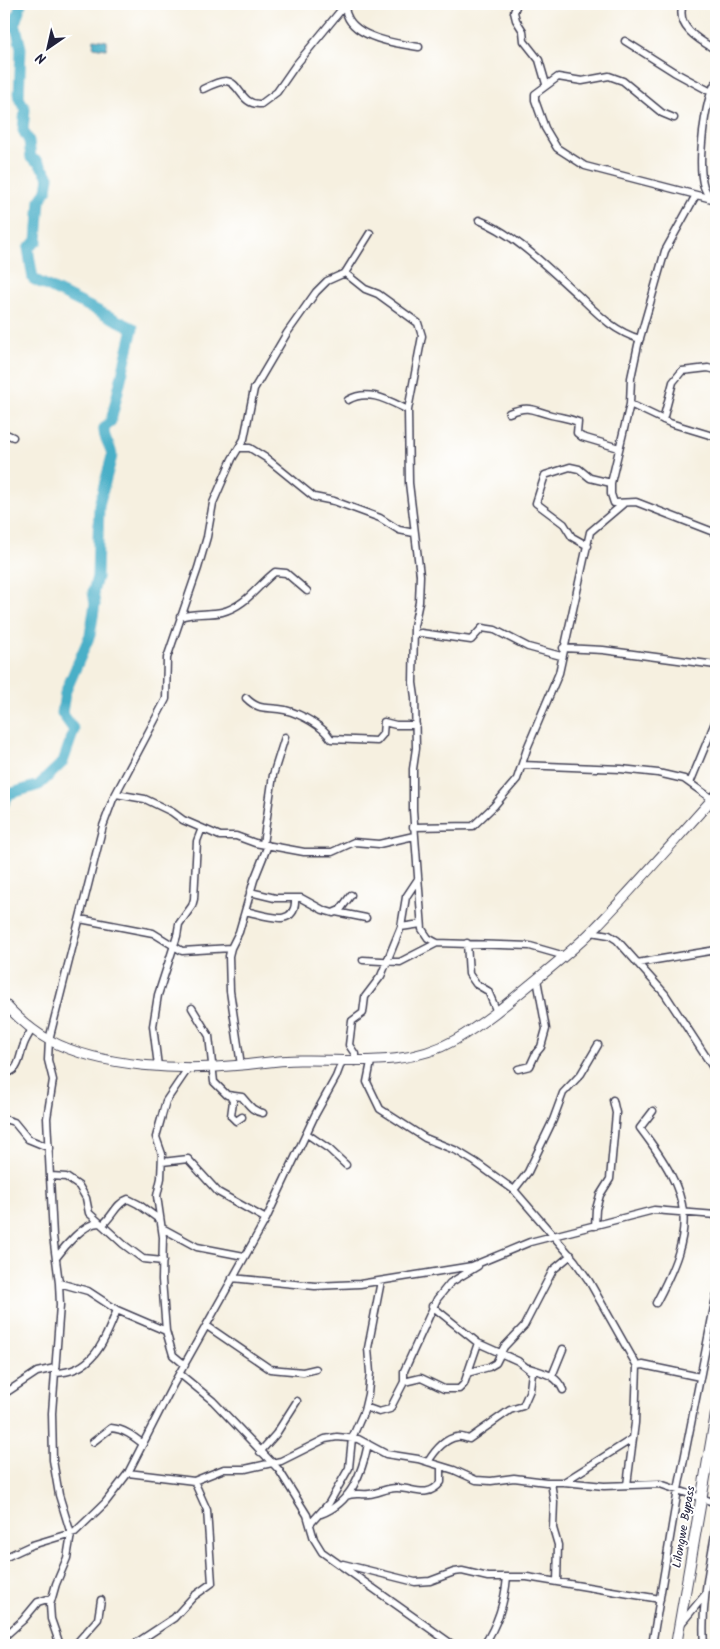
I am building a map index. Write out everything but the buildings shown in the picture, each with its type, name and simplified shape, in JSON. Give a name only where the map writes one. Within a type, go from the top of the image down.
[{"type":"main road","name":"Lilongwe Bypass","points":[[676,1645],[716,1414]]},
{"type":"street","points":[[345,4],[347,16],[355,27],[386,41],[419,47]]},
{"type":"street","points":[[203,88],[224,81],[230,82],[249,102],[261,104],[278,92],[295,66],[345,4]]},
{"type":"street","points":[[517,4],[514,12],[516,20],[523,31],[524,41],[539,60],[546,84]]},
{"type":"street","points":[[683,4],[681,17],[690,32],[716,50]]},
{"type":"street","points":[[625,41],[674,72],[711,92]]},
{"type":"street","points":[[674,118],[662,113],[623,81],[609,76],[582,81],[558,77],[546,84],[535,94],[535,100],[545,128],[557,148],[585,166],[714,200]]},
{"type":"street","points":[[714,200],[705,189],[702,169],[703,139],[711,92],[716,82]]},
{"type":"street","points":[[696,195],[665,251],[640,338],[632,378],[630,404],[611,482],[612,501],[617,504],[636,502],[716,533]]},
{"type":"street","points":[[479,220],[510,238],[550,269],[615,330],[640,338]]},
{"type":"street","points":[[60,1645],[51,1619],[51,1598],[67,1558],[71,1534],[59,1495],[53,1460],[52,1413],[59,1283],[47,1112],[52,1080],[48,1060],[49,1040],[103,826],[116,794],[166,699],[167,658],[207,538],[210,512],[226,471],[239,448],[250,419],[254,389],[279,344],[322,286],[332,278],[345,273],[370,233]]},
{"type":"street","points":[[345,273],[365,289],[378,294],[418,323],[422,336],[408,410],[409,482],[420,582],[414,635],[413,682],[416,725],[413,769],[413,827],[421,924],[428,938],[437,943]]},
{"type":"street","points":[[663,420],[673,382],[682,371],[708,368],[716,370]]},
{"type":"street","points":[[348,400],[357,395],[378,396],[408,410]]},
{"type":"street","points":[[630,404],[663,420],[716,437]]},
{"type":"street","points":[[509,413],[523,407],[554,415],[562,415],[578,422],[577,434],[582,437],[620,448]]},
{"type":"street","points":[[4,433],[13,438]]},
{"type":"street","points":[[239,448],[250,448],[266,458],[314,497],[334,501],[380,518],[399,530],[414,533]]},
{"type":"street","points":[[588,546],[572,537],[564,524],[536,503],[545,475],[570,467],[579,468],[590,478],[611,482]]},
{"type":"street","points":[[413,827],[473,826],[514,783],[556,681],[592,528],[623,504]]},
{"type":"street","points":[[180,617],[221,613],[248,600],[275,572],[286,572],[307,591]]},
{"type":"street","points":[[414,635],[421,633],[470,640],[482,628],[496,630],[528,647],[561,656]]},
{"type":"street","points":[[563,648],[603,650],[716,665]]},
{"type":"street","points":[[246,698],[263,710],[286,710],[326,730],[331,739],[377,741],[383,734],[384,722],[396,725],[416,725]]},
{"type":"street","points":[[690,783],[716,720]]},
{"type":"street","points":[[241,1065],[230,991],[231,948],[240,932],[250,892],[266,845],[273,775],[285,737]]},
{"type":"street","points":[[4,1003],[32,1029],[49,1040],[84,1053],[158,1066],[241,1065],[298,1060],[371,1062],[402,1058],[440,1047],[466,1033],[497,1012],[565,956],[591,932],[714,797],[677,777],[629,769],[522,765]]},
{"type":"street","points":[[116,794],[146,799],[220,836],[236,836],[266,845],[304,852],[332,852],[354,842],[379,844],[414,836]]},
{"type":"street","points":[[158,1066],[153,1026],[158,995],[178,924],[192,906],[194,899],[197,841],[202,828]]},
{"type":"street","points":[[355,1062],[355,1054],[349,1045],[352,1021],[363,1013],[365,996],[381,976],[402,926],[406,897],[418,879]]},
{"type":"street","points":[[250,892],[276,898],[296,898],[327,912],[366,918]]},
{"type":"street","points":[[336,912],[351,895]]},
{"type":"street","points":[[245,911],[285,919],[296,908],[296,898]]},
{"type":"street","points":[[80,918],[146,930],[173,946],[186,951],[231,948]]},
{"type":"street","points":[[402,926],[421,924]]},
{"type":"street","points":[[591,932],[609,935],[617,940],[665,994],[716,1072]]},
{"type":"street","points":[[363,960],[387,963],[403,961],[437,943],[530,946],[565,956]]},
{"type":"street","points":[[467,943],[469,974],[476,984],[488,991],[497,1012]]},
{"type":"street","points":[[637,963],[716,950]]},
{"type":"street","points":[[518,1069],[530,1066],[545,1035],[537,980]]},
{"type":"street","points":[[192,1008],[209,1036],[214,1082],[233,1101],[230,1116],[236,1121],[242,1117]]},
{"type":"street","points":[[4,1073],[12,1071],[20,1061],[22,1048],[32,1029]]},
{"type":"street","points":[[514,1190],[528,1172],[553,1120],[563,1093],[581,1074],[598,1045]]},
{"type":"street","points":[[4,1558],[32,1545],[71,1534],[84,1526],[98,1512],[128,1473],[184,1365],[208,1326],[232,1278],[266,1219],[336,1077],[342,1061]]},
{"type":"street","points":[[371,1062],[367,1082],[377,1105],[384,1113],[425,1138],[469,1158],[514,1190],[552,1236],[571,1255],[604,1305],[637,1366],[627,1485]]},
{"type":"street","points":[[184,1365],[173,1355],[166,1332],[162,1228],[157,1196],[162,1162],[156,1137],[166,1101],[189,1067]]},
{"type":"street","points":[[230,1096],[242,1097],[256,1112],[263,1113]]},
{"type":"street","points":[[595,1226],[596,1209],[600,1195],[610,1179],[616,1112],[613,1100]]},
{"type":"street","points":[[653,1112],[640,1128],[656,1150],[675,1184],[685,1212],[685,1231],[679,1256],[656,1304]]},
{"type":"street","points":[[4,1118],[14,1122],[28,1139],[50,1148]]},
{"type":"street","points":[[307,1134],[334,1153],[346,1165]]},
{"type":"street","points":[[162,1162],[188,1159],[218,1192],[266,1219]]},
{"type":"street","points":[[51,1176],[66,1177],[79,1186],[86,1198],[87,1210],[100,1224],[143,1259],[162,1261]]},
{"type":"street","points":[[56,1258],[73,1236],[82,1232],[90,1224],[100,1224],[123,1201],[128,1199],[160,1220]]},
{"type":"street","points":[[232,1278],[279,1284],[328,1287],[381,1281],[472,1266],[552,1236],[654,1210],[716,1215]]},
{"type":"street","points":[[162,1228],[204,1249],[230,1252],[244,1256]]},
{"type":"street","points":[[467,1374],[494,1366],[509,1341],[524,1326],[553,1270],[571,1255]]},
{"type":"street","points":[[365,1407],[379,1412],[390,1408],[404,1382],[404,1371],[432,1306],[450,1283],[485,1261]]},
{"type":"street","points":[[311,1523],[329,1503],[349,1468],[352,1438],[365,1407],[370,1373],[368,1348],[381,1281]]},
{"type":"street","points":[[59,1283],[88,1291],[117,1310],[166,1332]]},
{"type":"street","points":[[652,1645],[678,1490],[716,1297]]},
{"type":"street","points":[[432,1306],[478,1343],[502,1352],[529,1368],[552,1376],[560,1382],[563,1390]]},
{"type":"street","points":[[4,1394],[37,1372],[80,1367],[95,1356],[117,1310]]},
{"type":"street","points":[[208,1326],[270,1369],[303,1372],[316,1368]]},
{"type":"street","points":[[404,1382],[421,1378],[444,1389],[459,1389],[464,1384],[478,1343]]},
{"type":"street","points":[[552,1376],[563,1349]]},
{"type":"street","points":[[637,1366],[642,1365],[700,1377]]},
{"type":"street","points":[[428,1462],[438,1448],[452,1438],[458,1436],[469,1439],[510,1410],[523,1406],[530,1390],[532,1372],[529,1368]]},
{"type":"street","points":[[180,1374],[213,1401],[286,1479],[311,1523],[314,1539],[322,1552],[453,1645]]},
{"type":"street","points":[[260,1452],[276,1434],[297,1401]]},
{"type":"street","points":[[93,1442],[111,1428],[125,1432],[143,1444]]},
{"type":"street","points":[[128,1473],[194,1481],[224,1469],[245,1469],[281,1461],[330,1437],[352,1438],[386,1454],[428,1462],[476,1480],[514,1478],[604,1486],[660,1484],[716,1503]]},
{"type":"street","points":[[564,1482],[632,1439]]},
{"type":"street","points":[[320,1515],[333,1509],[346,1496],[363,1468],[368,1444]]},
{"type":"street","points":[[346,1496],[352,1493],[368,1494],[397,1488],[424,1492],[434,1488],[441,1482],[441,1467]]},
{"type":"street","points":[[134,1645],[174,1618],[194,1596],[212,1583],[207,1510],[194,1481]]},
{"type":"street","points":[[550,1482],[554,1502],[553,1528],[558,1545],[557,1582]]},
{"type":"street","points":[[704,1645],[702,1621],[716,1529]]},
{"type":"street","points":[[338,1563],[415,1582],[439,1578],[458,1571],[488,1577],[519,1576],[660,1599]]},
{"type":"street","points":[[484,1645],[496,1625],[505,1590],[506,1577]]},
{"type":"street","points":[[679,1627],[705,1595]]},
{"type":"street","points":[[4,1637],[23,1620],[38,1602],[51,1598]]},
{"type":"street","points":[[75,1645],[98,1619],[101,1600]]},
{"type":"street","points":[[4,1641],[9,1645]]},
{"type":"water","points":[[94,39],[107,41],[106,49],[93,47]]},
{"type":"waterway","points":[[4,803],[9,794],[39,785],[63,762],[74,730],[62,713],[65,693],[90,635],[95,604],[93,592],[97,577],[99,505],[112,456],[104,428],[111,421],[133,328],[33,279],[28,248],[37,241],[40,200],[47,190],[49,177],[38,162],[31,158],[29,141],[23,130],[25,109],[19,98],[21,48],[15,23],[21,4]]}]
